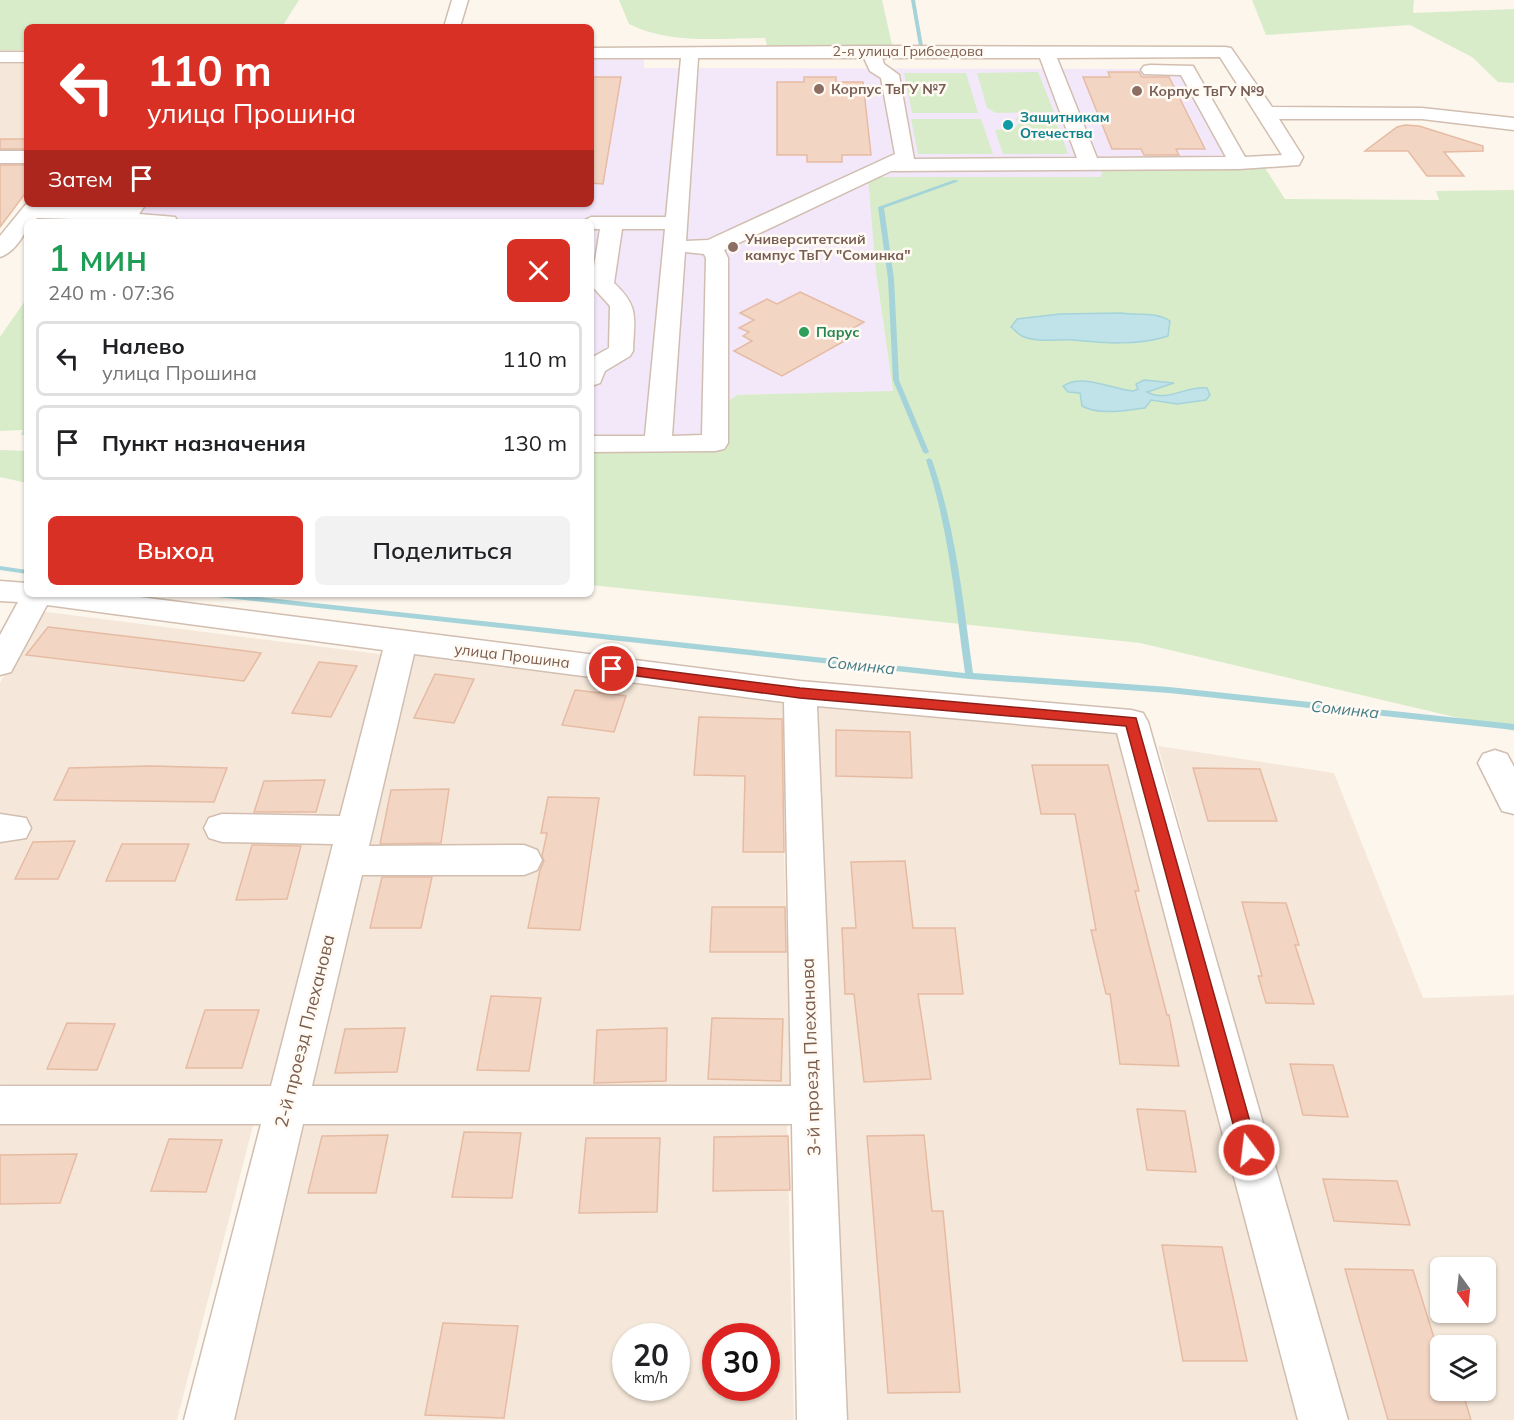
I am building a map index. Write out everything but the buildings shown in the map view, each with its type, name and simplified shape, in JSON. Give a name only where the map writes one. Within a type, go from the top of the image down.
[{"type":"street","points":[[454,24],[460,0]]},
{"type":"street","points":[[594,366],[621,351],[622,308],[618,299],[608,293],[602,284],[602,223],[674,235],[712,247],[905,157],[890,75],[876,67],[872,51]]},
{"type":"street","points":[[1047,52],[1089,163]]},
{"type":"street","name":"2-я улица Грибоедова","points":[[594,53],[1225,52],[1266,113]]},
{"type":"street","points":[[657,444],[690,53]]},
{"type":"street","points":[[0,57],[24,57]]},
{"type":"street","points":[[1053,70],[1187,70],[1239,163]]},
{"type":"street","points":[[887,165],[1292,161],[1293,157],[1266,113]]},
{"type":"street","points":[[1266,113],[1436,114],[1478,117],[1514,124]]},
{"type":"street","points":[[0,157],[24,157]]},
{"type":"street","points":[[34,208],[132,208]]},
{"type":"street","points":[[132,208],[127,216],[132,219]]},
{"type":"street","points":[[0,250],[24,220]]},
{"type":"street","points":[[594,444],[715,443],[718,282],[717,258],[712,247]]},
{"type":"street","points":[[0,591],[24,593]]},
{"type":"street","points":[[0,664],[36,597]]},
{"type":"street","name":"улица Прошина","points":[[61,597],[800,693],[1131,722],[1323,1420]]},
{"type":"street","name":"2-й проезд Плеханова","points":[[209,1420],[401,642]]},
{"type":"street","name":"3-й проезд Плеханова","points":[[800,693],[822,1420]]},
{"type":"street","points":[[1495,763],[1514,801]]},
{"type":"street","points":[[222,828],[351,845],[524,860]]},
{"type":"street","points":[[0,1105],[812,1105]]},
{"type":"shaded area","name":"Университетский кампус ТвГУ \"Соминка\"","points":[[594,59],[644,59],[644,68],[1193,69],[1244,161],[1102,168],[1101,177],[876,272],[893,392],[737,395],[727,402],[726,451],[594,452],[594,219],[90,219],[131,207],[594,207]]},
{"type":"shaded area","points":[[0,64],[24,64],[24,153],[0,153]]},
{"type":"shaded area","points":[[39,611],[387,655],[271,1085],[0,1084],[0,683]]},
{"type":"shaded area","points":[[414,654],[786,700],[784,852],[791,1092],[303,1086]]},
{"type":"shaded area","points":[[809,706],[1121,734],[1301,1420],[840,1420]]},
{"type":"shaded area","points":[[1158,746],[1334,773],[1423,998],[1514,995],[1514,1420],[1346,1420]]},
{"type":"shaded area","points":[[296,1118],[787,1120],[794,1420],[224,1420]]},
{"type":"shaded area","points":[[0,1121],[254,1122],[177,1420],[0,1420]]},
{"type":"green space","points":[[0,0],[299,0],[284,24],[24,24],[24,50],[0,50]]},
{"type":"green space","points":[[619,0],[882,0],[893,49],[768,49],[765,38],[696,39],[662,35],[629,24]]},
{"type":"green space","points":[[1252,0],[1414,0],[1413,13],[1514,9],[1514,83],[1498,82],[1472,57],[1410,25],[1266,35]]},
{"type":"green space","points":[[1038,72],[1054,112],[996,113],[987,108],[977,73]]},
{"type":"green space","points":[[904,73],[966,73],[978,113],[912,113]]},
{"type":"green space","points":[[1015,118],[1055,118],[1068,154],[1003,154],[995,130],[1015,128],[1019,123]]},
{"type":"green space","points":[[911,119],[981,119],[993,154],[918,154]]},
{"type":"green space","points":[[1102,168],[1265,168],[1285,199],[1439,200],[1436,191],[1514,190],[1514,731],[1140,643],[594,585],[594,452],[725,451],[727,402],[737,395],[893,391],[876,272],[868,177],[1101,177]]},
{"type":"green space","points":[[24,302],[24,435],[21,435],[23,430],[0,431],[0,337]]},
{"type":"green space","points":[[0,450],[24,451],[24,482],[0,477]]},
{"type":"water","points":[[1121,313],[1165,318],[1170,321],[1168,336],[1121,343],[1040,340],[1022,336],[1011,327],[1017,319],[1060,314]]},
{"type":"water","points":[[1144,380],[1174,383],[1147,392],[1154,395],[1170,395],[1192,389],[1207,388],[1210,395],[1206,400],[1177,404],[1151,400],[1145,408],[1105,412],[1082,406],[1080,393],[1068,392],[1063,386],[1071,382],[1088,381],[1133,391],[1138,389],[1136,384]]},
{"type":"waterway","points":[[913,0],[921,46]]},
{"type":"waterway","points":[[926,452],[896,380],[891,279],[881,207],[956,181]]},
{"type":"waterway","points":[[929,460],[945,512],[959,594],[969,676]]},
{"type":"waterway","name":"Соминка","points":[[0,568],[24,572]]},
{"type":"waterway","name":"Соминка","points":[[236,597],[969,676]]},
{"type":"waterway","name":"Соминка","points":[[969,676],[1169,690],[1514,727]]},
{"type":"place","name":"Корпус ТвГУ №7","points":[[819,89]]},
{"type":"place","name":"Корпус ТвГУ №9","points":[[1137,91]]},
{"type":"place","name":"Защитникам Отечества","points":[[1008,125]]},
{"type":"place","name":"Университетский кампус ТвГУ \"Соминка\"","points":[[733,247]]},
{"type":"place","name":"Парус","points":[[804,332]]},
{"type":"route","points":[[612,669],[800,693],[1131,722],[1249,1150]]}]
